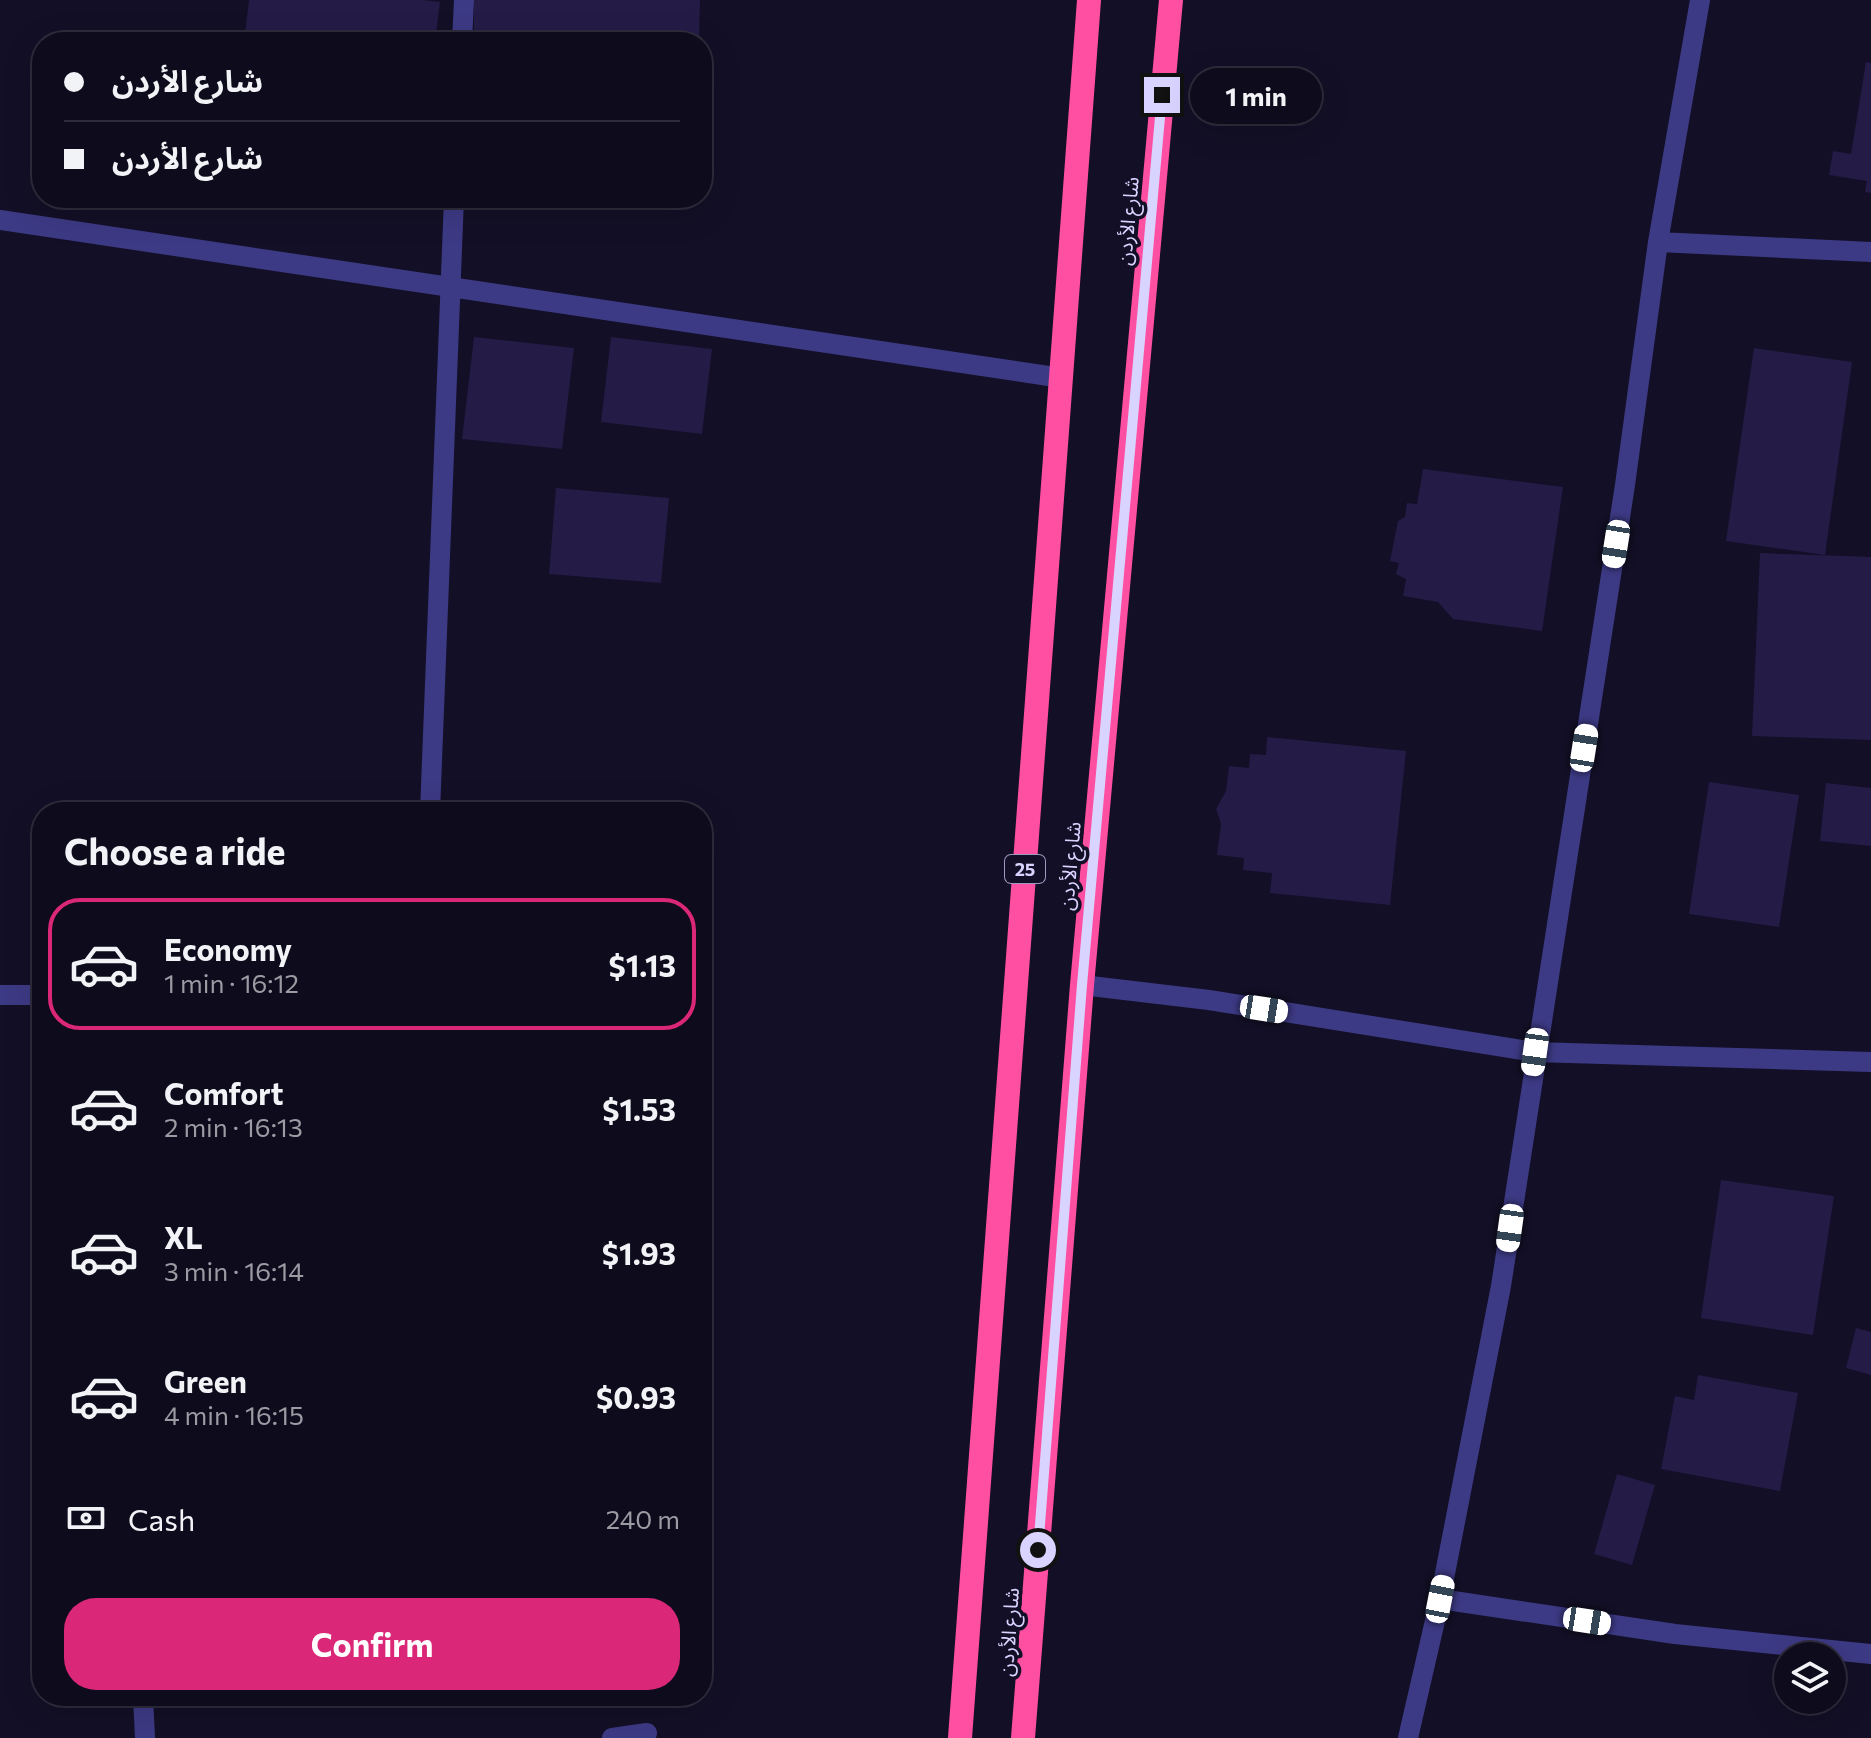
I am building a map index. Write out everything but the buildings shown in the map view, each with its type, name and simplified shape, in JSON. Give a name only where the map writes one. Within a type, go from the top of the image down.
[{"type":"highway","name":"شارع الأردن","points":[[960,1738],[1089,0]]},
{"type":"highway","name":"شارع الأردن","points":[[1023,1738],[1082,985],[1171,0]]},
{"type":"street","points":[[462,32],[464,0]]},
{"type":"street","points":[[1408,1738],[1440,1599],[1501,1286],[1625,485],[1658,242],[1700,0]]},
{"type":"street","points":[[430,802],[454,208]]},
{"type":"street","points":[[0,220],[1062,378]]},
{"type":"street","points":[[1658,242],[1871,252]]},
{"type":"street","points":[[1082,985],[1209,1000],[1535,1052],[1871,1062]]},
{"type":"street","points":[[0,995],[32,995]]},
{"type":"street","points":[[1440,1599],[1675,1634],[1871,1654]]},
{"type":"street","points":[[143,1706],[145,1738]]},
{"type":"street","points":[[612,1738],[647,1733]]},
{"type":"route","points":[[1038,1550],[1082,985],[1162,95]]}]
